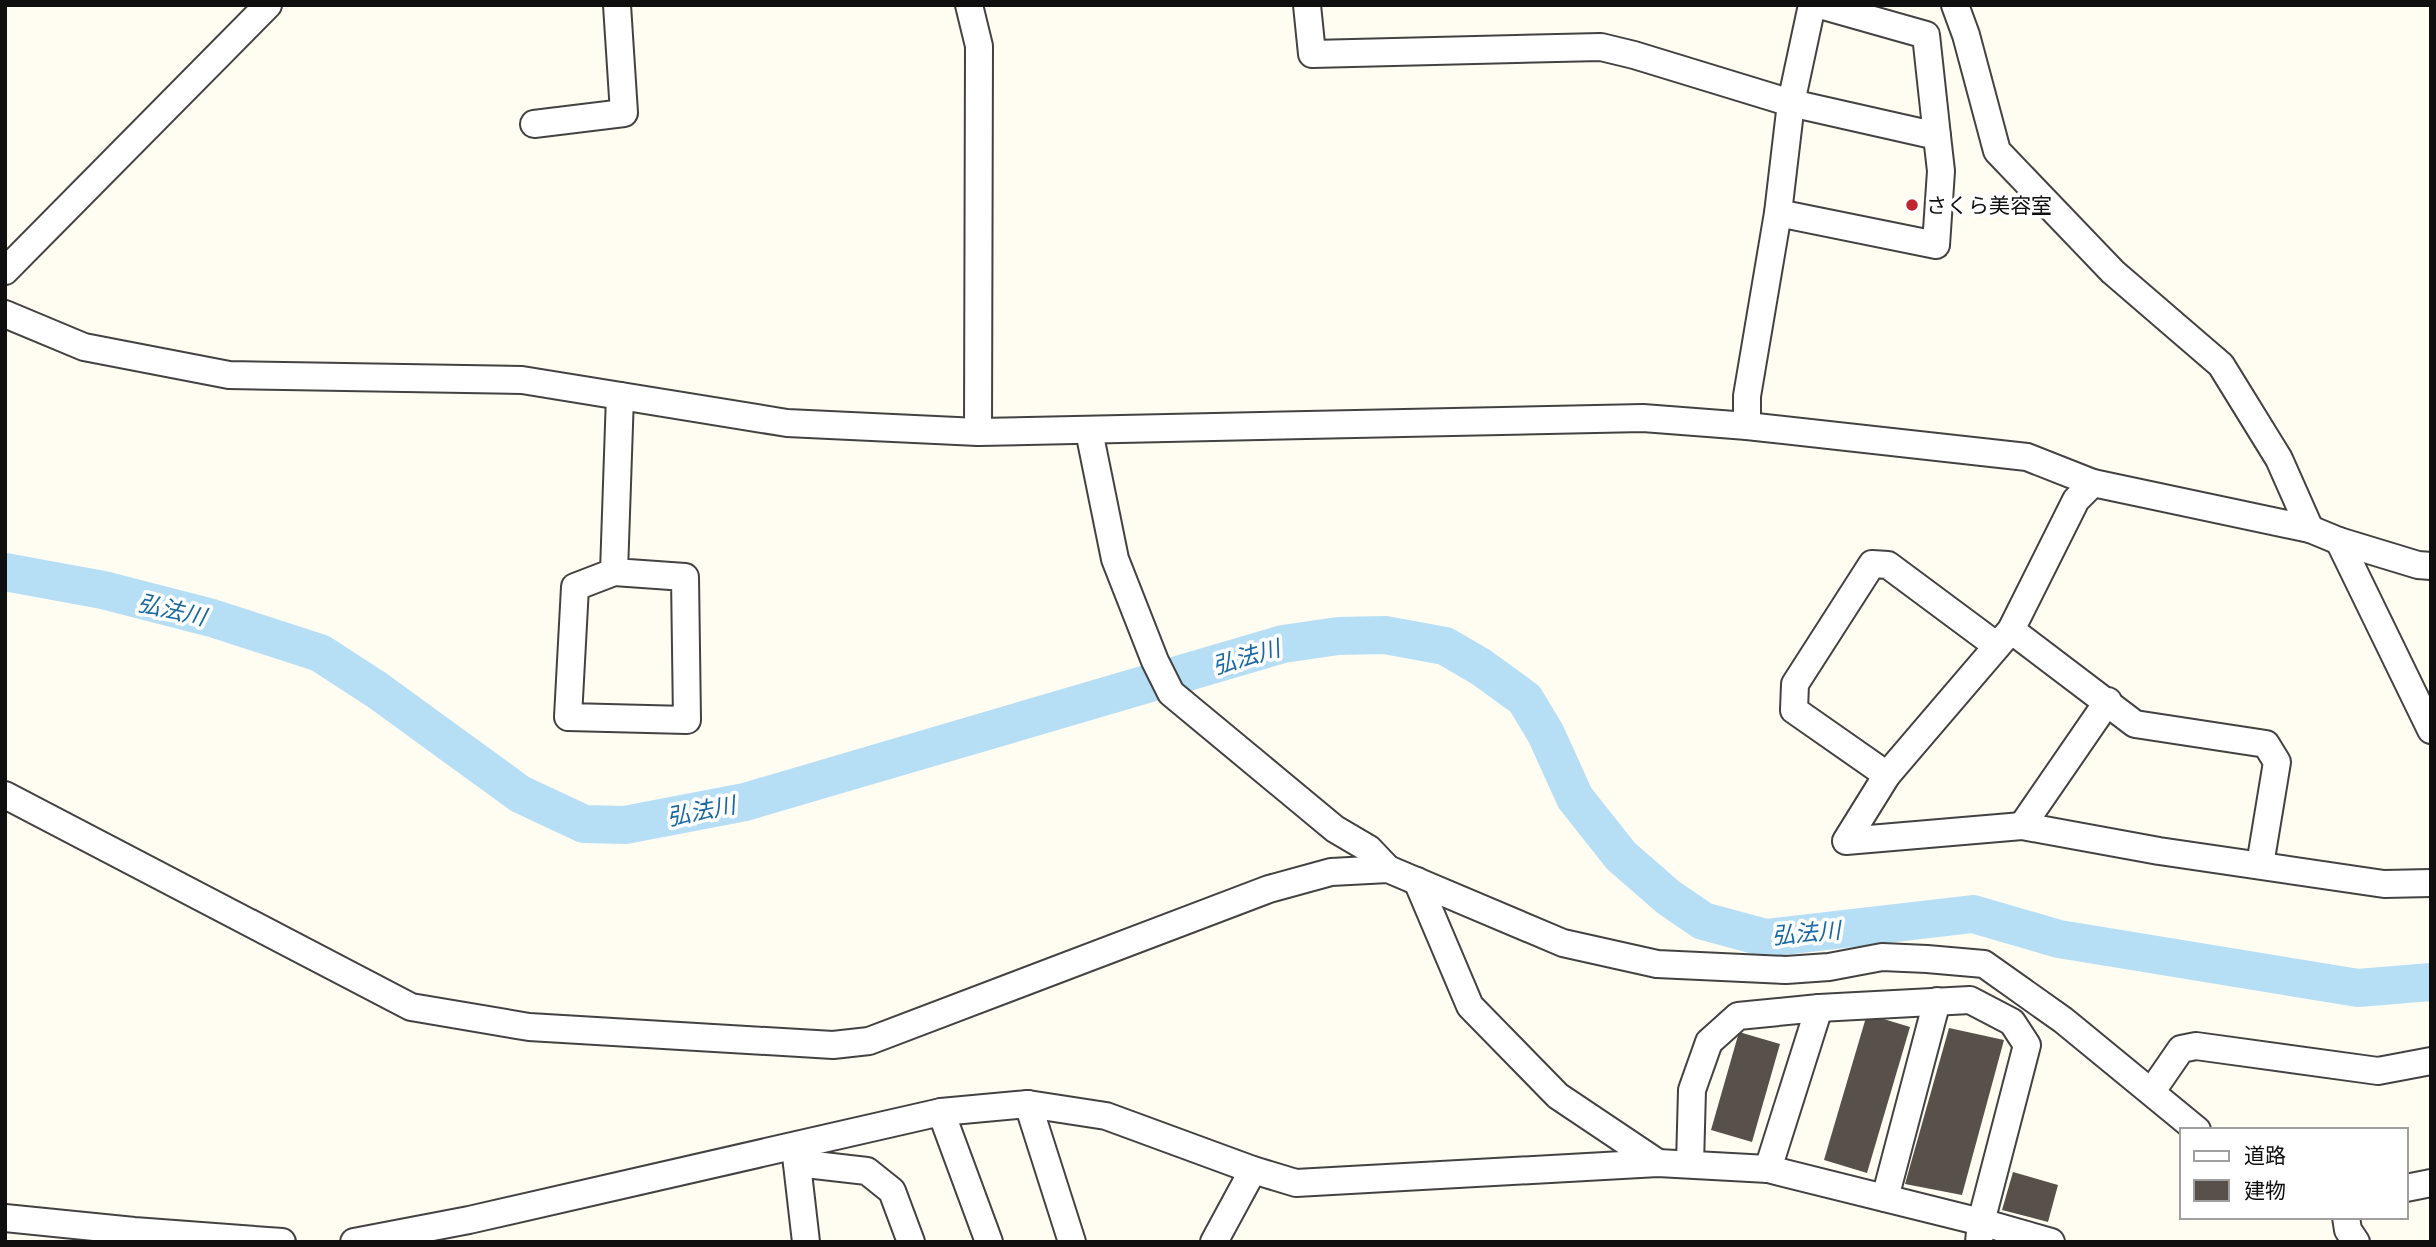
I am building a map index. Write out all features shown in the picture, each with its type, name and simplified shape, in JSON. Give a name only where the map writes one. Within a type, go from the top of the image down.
[{"type":"street","points":[[5,271],[268,5]]},
{"type":"street","points":[[534,124],[624,113],[617,5]]},
{"type":"street","points":[[969,5],[979,46],[978,432]]},
{"type":"street","points":[[1307,5],[1312,54],[1601,47],[1791,103],[1937,136]]},
{"type":"street","points":[[1747,426],[1747,396],[1778,213],[1791,103],[1812,5]]},
{"type":"street","points":[[1778,213],[1936,245],[1941,171],[1926,35],[1820,5]]},
{"type":"street","points":[[1955,5],[1966,35],[1997,151],[2113,272],[2221,365],[2279,459],[2310,529]]},
{"type":"street","points":[[5,314],[85,347],[229,375],[522,380],[787,422],[978,432],[1643,418],[1747,426],[2027,457],[2092,483],[2310,529],[2339,541],[2418,565],[2431,566]]},
{"type":"street","points":[[614,572],[620,396]]},
{"type":"street","points":[[1089,431],[1115,559],[1155,661],[1171,693],[1335,829],[1369,849],[1388,869],[1563,943],[1657,964],[1786,970],[1829,967],[1882,957],[1984,964],[2063,1020],[2195,1128]]},
{"type":"street","points":[[2092,483],[2077,500],[2004,638],[1887,775],[1846,841],[2022,826],[2159,851],[2384,884],[2431,883]]},
{"type":"street","points":[[2339,541],[2431,730]]},
{"type":"street","points":[[1887,775],[1794,710],[1796,684],[1872,564],[1888,565],[2108,701],[2135,724],[2266,744],[2277,762],[2260,865]]},
{"type":"street","points":[[614,572],[685,578],[687,720],[568,717],[575,587],[614,572]]},
{"type":"street","points":[[2022,826],[2108,701]]},
{"type":"street","points":[[5,795],[411,1007],[529,1027],[820,1044],[869,1041],[1269,888],[1331,872],[1388,869]]},
{"type":"street","points":[[1416,881],[1470,1006],[1558,1096],[1658,1163]]},
{"type":"street","points":[[1690,1164],[1692,1090],[1709,1042],[1738,1016],[1819,1008],[1970,1000],[2012,1022],[2027,1045],[1980,1232]]},
{"type":"street","points":[[1885,1198],[1937,1001]]},
{"type":"street","points":[[1768,1169],[1819,1008]]},
{"type":"street","points":[[2152,1091],[2181,1049],[2196,1046],[2378,1071],[2431,1061]]},
{"type":"street","points":[[354,1242],[796,1154],[941,1112],[1028,1104],[1106,1115],[1253,1170],[1296,1183],[1658,1163],[1768,1169],[1885,1198],[1980,1232],[2050,1242]]},
{"type":"street","points":[[1028,1104],[1072,1242]]},
{"type":"street","points":[[941,1112],[989,1242]]},
{"type":"street","points":[[796,1154],[806,1242]]},
{"type":"street","points":[[796,1154],[867,1171],[892,1191],[911,1242]]},
{"type":"street","points":[[1214,1242],[1253,1170]]},
{"type":"street","points":[[2408,1188],[2431,1183]]},
{"type":"street","points":[[5,1218],[282,1242]]},
{"type":"street","points":[[2346,1219],[2348,1230],[2356,1242]]},
{"type":"building","points":[[1867,1014],[1910,1027],[1867,1173],[1824,1160]]},
{"type":"building","points":[[1949,1028],[2004,1040],[1962,1195],[1905,1184]]},
{"type":"building","points":[[1739,1032],[1780,1044],[1752,1142],[1711,1130]]},
{"type":"building","points":[[2013,1172],[2058,1185],[2048,1222],[2002,1210]]},
{"type":"waterway","name":"弘法川","points":[[5,572],[103,590],[212,618],[320,653],[377,690],[520,794],[584,824],[625,825],[745,802],[1283,644],[1338,636],[1385,635],[1445,646],[1481,667],[1525,699],[1546,734],[1575,798],[1621,856],[1668,897],[1703,921],[1766,938],[1973,914],[2059,939],[2358,988],[2431,982]]},
{"type":"place","name":"さくら美容室","points":[[1912,205]]}]
